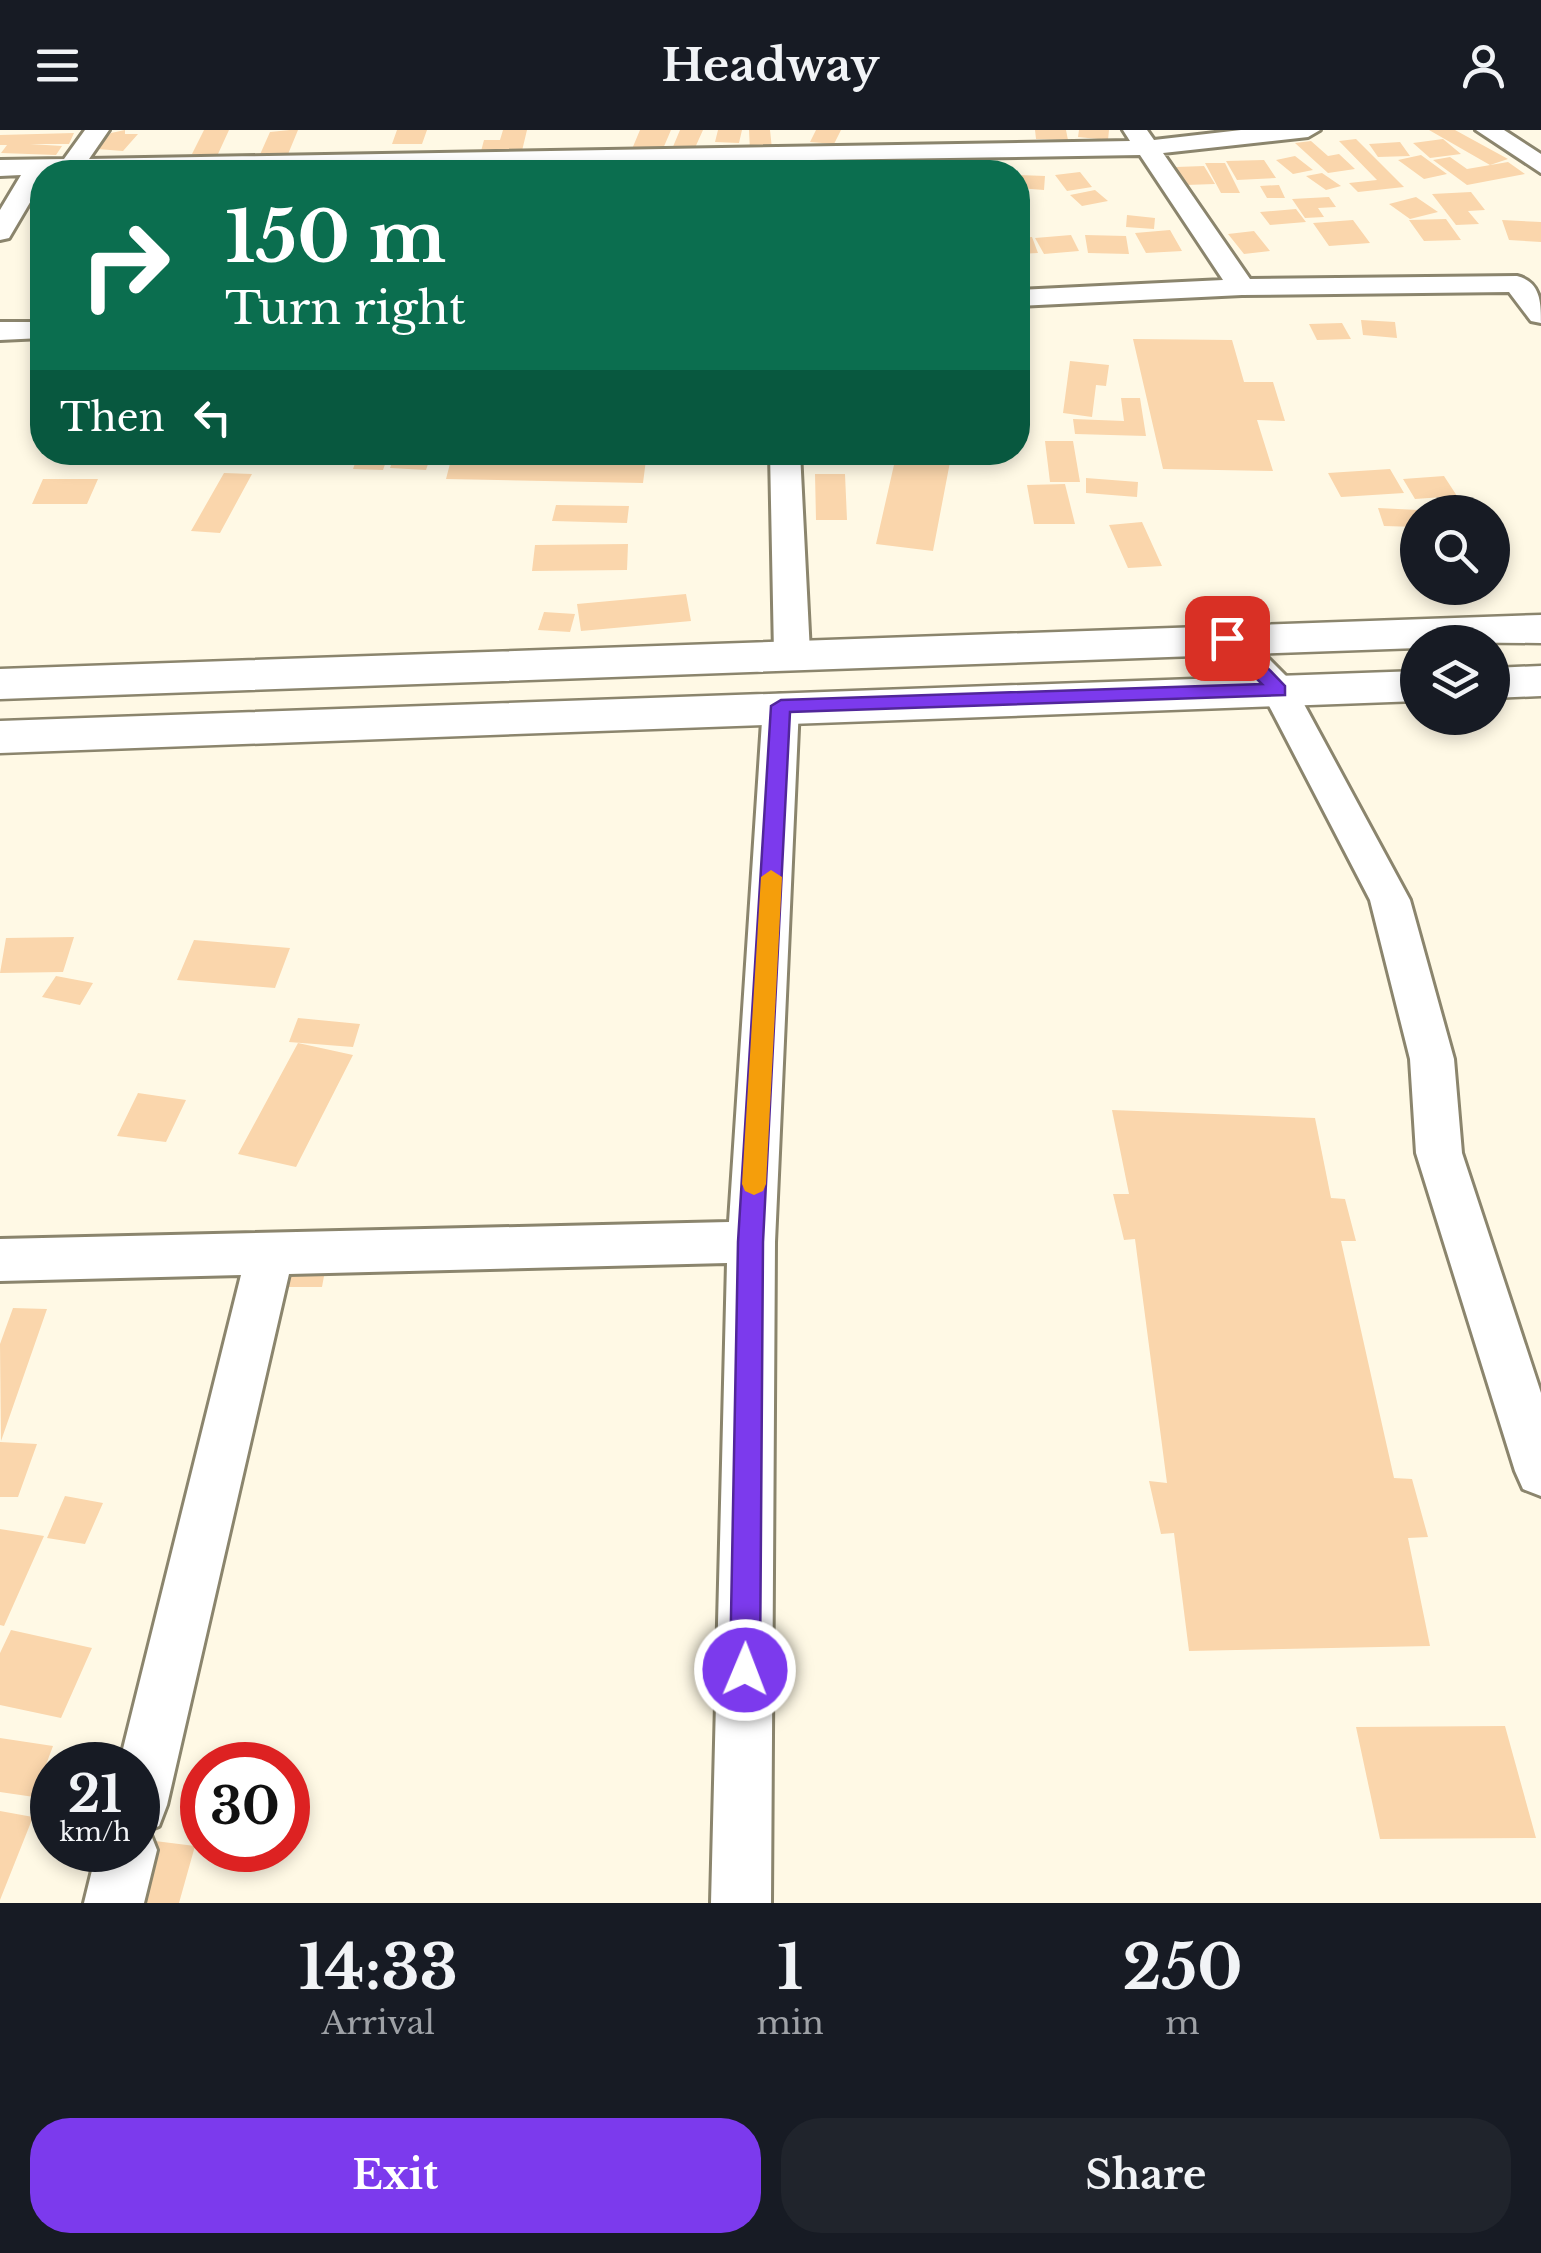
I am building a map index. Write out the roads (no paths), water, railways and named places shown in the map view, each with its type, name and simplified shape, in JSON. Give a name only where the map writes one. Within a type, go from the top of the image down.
[{"type":"highway","points":[[0,684],[1541,628]]},
{"type":"highway","points":[[1510,683],[1541,682]]},
{"type":"highway","points":[[0,738],[781,706],[1400,687]]},
{"type":"street","points":[[77,160],[97,130]]},
{"type":"street","points":[[339,160],[1139,139],[1308,130]]},
{"type":"street","points":[[1488,130],[1541,166]]},
{"type":"street","points":[[1139,139],[1242,287]]},
{"type":"street","points":[[0,168],[30,168]]},
{"type":"street","points":[[0,232],[30,181]]},
{"type":"street","points":[[1030,297],[1242,287],[1533,283],[1541,316]]},
{"type":"street","points":[[0,331],[30,330]]},
{"type":"street","points":[[785,465],[792,653]]},
{"type":"street","points":[[1227,638],[1278,690],[1390,900],[1432,1059],[1440,1153],[1541,1471]]},
{"type":"street","points":[[741,1903],[751,1242],[781,706]]},
{"type":"street","points":[[0,1260],[751,1242]]},
{"type":"street","points":[[153,1742],[270,1254]]},
{"type":"street","points":[[114,1903],[122,1872]]}]
